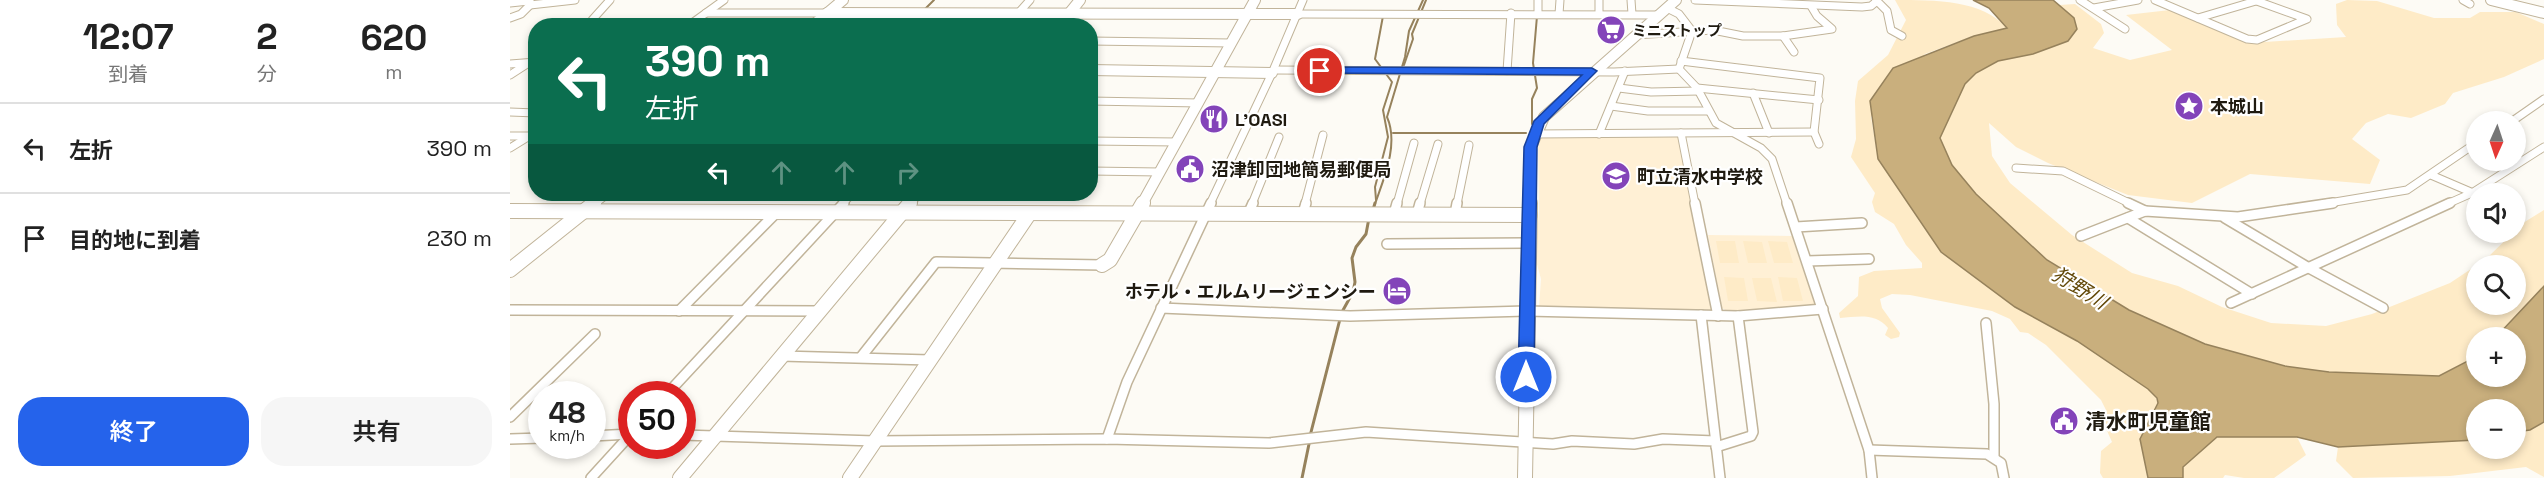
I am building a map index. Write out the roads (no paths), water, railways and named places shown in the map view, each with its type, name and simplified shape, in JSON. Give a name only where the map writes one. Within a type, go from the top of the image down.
[{"type":"street","points":[[510,3],[575,0]]},
{"type":"street","points":[[594,18],[610,0]]},
{"type":"street","points":[[699,18],[724,0]]},
{"type":"street","points":[[821,18],[843,0]]},
{"type":"street","points":[[1014,18],[1030,0]]},
{"type":"street","points":[[1065,18],[1080,0]]},
{"type":"street","points":[[861,357],[936,262],[1102,266],[1110,260],[1255,0]]},
{"type":"street","points":[[1107,439],[1127,382],[1273,72],[1304,0]]},
{"type":"street","points":[[1538,0],[1538,14]]},
{"type":"street","points":[[1559,14],[1560,0]]},
{"type":"street","points":[[1599,0],[1599,14]]},
{"type":"street","points":[[1631,0],[1632,14]]},
{"type":"street","points":[[1525,478],[1530,147],[1534,134],[1538,123],[1547,113],[1592,71],[1676,0]]},
{"type":"street","points":[[1695,0],[1862,7],[1871,6],[1876,0],[1887,11],[1888,28],[1894,34],[1902,36]]},
{"type":"street","points":[[2080,0],[2125,29]]},
{"type":"street","points":[[2094,8],[2138,0]]},
{"type":"street","points":[[2156,0],[2197,18],[2247,39],[2257,40],[2307,19],[2255,0],[2197,18]]},
{"type":"street","points":[[2463,0],[2470,4]]},
{"type":"street","points":[[2491,0],[2542,13]]},
{"type":"street","points":[[510,18],[519,15],[530,2]]},
{"type":"street","points":[[1635,35],[1713,30],[1737,36],[1783,36],[1832,29],[1817,16],[1811,6]]},
{"type":"street","points":[[706,13],[1246,15],[1663,12],[1679,14],[1692,32],[1689,46],[1680,65]]},
{"type":"street","points":[[1507,71],[1511,13]]},
{"type":"street","points":[[1794,35],[1804,44]]},
{"type":"street","points":[[1783,36],[1794,52]]},
{"type":"street","points":[[1098,41],[1231,43]]},
{"type":"street","points":[[510,64],[528,62]]},
{"type":"street","points":[[510,75],[528,65]]},
{"type":"street","points":[[1680,65],[1698,89],[1716,123],[1761,148],[1772,159],[1869,450],[1872,478]]},
{"type":"street","points":[[1098,70],[1625,71],[1680,65],[1820,78],[1814,132],[1819,144]]},
{"type":"street","points":[[1599,134],[1625,71]]},
{"type":"street","points":[[1619,88],[1656,92],[1698,89],[1819,100]]},
{"type":"street","points":[[1753,93],[1769,133]]},
{"type":"street","points":[[1098,101],[1199,103]]},
{"type":"street","points":[[2526,113],[2542,103]]},
{"type":"street","points":[[1611,106],[1647,111],[1708,111]]},
{"type":"street","points":[[510,112],[528,113]]},
{"type":"street","points":[[1534,134],[1814,132]]},
{"type":"street","points":[[1681,133],[1718,316]]},
{"type":"street","points":[[510,136],[528,134]]},
{"type":"street","points":[[1303,213],[1323,135]]},
{"type":"street","points":[[510,148],[528,137]]},
{"type":"street","points":[[1249,212],[1279,137]]},
{"type":"street","points":[[1098,141],[1177,142]]},
{"type":"street","points":[[1394,214],[1414,143]]},
{"type":"street","points":[[1417,214],[1438,144]]},
{"type":"street","points":[[1455,214],[1469,145]]},
{"type":"street","points":[[2490,183],[2544,147]]},
{"type":"street","points":[[2016,168],[2063,171],[2145,211],[2224,218],[2254,216],[2399,193],[2431,175],[2466,150]]},
{"type":"street","points":[[1098,171],[1160,172]]},
{"type":"street","points":[[2431,175],[2466,190]]},
{"type":"street","points":[[2231,303],[2466,198]]},
{"type":"street","points":[[510,270],[596,201]]},
{"type":"street","points":[[679,381],[845,201]]},
{"type":"street","points":[[680,478],[911,201]]},
{"type":"street","points":[[510,211],[1029,214],[1249,212],[1530,215]]},
{"type":"street","points":[[2081,236],[2145,211]]},
{"type":"street","points":[[679,311],[777,212]]},
{"type":"street","points":[[850,478],[1029,214]]},
{"type":"street","points":[[2128,218],[2252,294]]},
{"type":"street","points":[[2224,218],[2309,268],[2384,308]]},
{"type":"street","points":[[1796,227],[1862,223]]},
{"type":"street","points":[[1386,244],[1529,243]]},
{"type":"street","points":[[1807,261],[1869,259]]},
{"type":"street","points":[[1161,308],[1350,316],[1527,311],[1738,316],[1823,309]]},
{"type":"street","points":[[510,310],[819,311]]},
{"type":"street","points":[[1701,315],[1720,478]]},
{"type":"street","points":[[696,435],[875,441],[1107,439],[1269,443],[1366,432],[1553,444],[1572,441],[1634,444],[1663,439],[1716,444],[1751,436],[1753,432],[1738,316]]},
{"type":"street","points":[[1986,323],[1994,405],[1994,457]]},
{"type":"street","points":[[510,417],[595,334]]},
{"type":"street","points":[[781,356],[930,360]]},
{"type":"street","points":[[510,439],[528,438]]},
{"type":"street","points":[[591,478],[618,448]]},
{"type":"street","points":[[1869,450],[1979,453],[1994,457],[2001,463],[2004,478]]},
{"type":"water","name":"狩野川","points":[[1973,0],[2053,0],[2074,18],[2077,29],[2068,41],[2033,54],[1998,61],[1976,73],[1965,84],[1940,138],[1952,165],[1976,194],[2047,260],[2129,310],[2205,344],[2285,366],[2329,372],[2439,376],[2466,362],[2466,387],[2526,387],[2526,327],[2505,327],[2517,315],[2526,315],[2526,305],[2544,286],[2544,422],[2526,431],[2526,399],[2466,399],[2466,441],[2338,447],[2297,437],[2217,437],[2183,467],[2183,478],[2148,478],[2140,439],[2158,403],[2157,398],[2148,389],[2077,341],[2015,307],[1941,252],[1878,159],[1870,101],[1893,68],[1974,36],[2007,28],[1989,8]]},
{"type":"waterway","points":[[924,10],[934,0]]},
{"type":"waterway","points":[[1375,204],[1391,150],[1387,117],[1405,57],[1409,31],[1423,0]]},
{"type":"waterway","points":[[1404,65],[1413,39],[1412,34],[1426,0]]},
{"type":"waterway","points":[[1376,200],[1375,187],[1388,137],[1383,110],[1392,82],[1375,59],[1383,16]]},
{"type":"waterway","points":[[1532,124],[1532,99],[1537,88],[1533,63],[1537,16]]},
{"type":"waterway","points":[[1393,133],[1526,133]]},
{"type":"waterway","points":[[1373,210],[1375,203]]},
{"type":"waterway","points":[[1342,312],[1353,292],[1355,282],[1352,258],[1356,247],[1366,234],[1369,218]]},
{"type":"waterway","points":[[1310,436],[1340,319]]},
{"type":"waterway","points":[[1302,478],[1309,444]]},
{"type":"place","name":"ミニストップ","points":[[1611,30]]},
{"type":"place","name":"本城山","points":[[2189,106]]},
{"type":"place","name":"L’OASI","points":[[1214,119]]},
{"type":"place","name":"沼津卸団地簡易郵便局","points":[[1190,169]]},
{"type":"place","name":"町立清水中学校","points":[[1616,176]]},
{"type":"place","name":"ホテル・エルムリージェンシー","points":[[1397,291]]},
{"type":"place","name":"清水町児童館","points":[[2064,421]]}]
